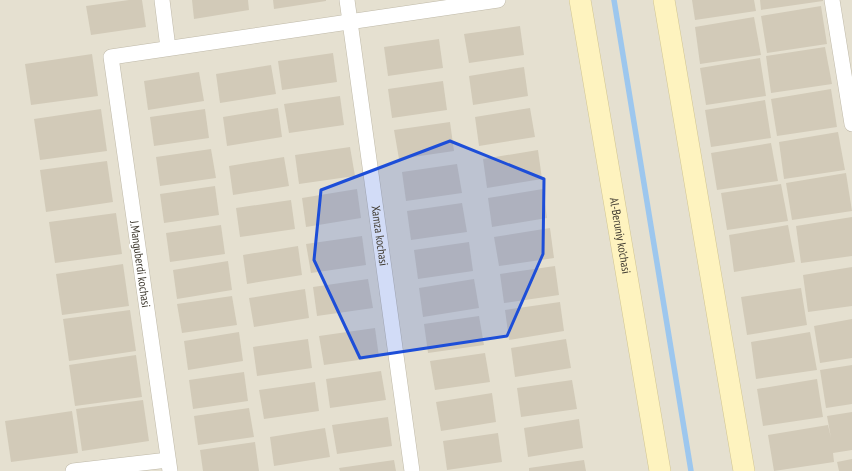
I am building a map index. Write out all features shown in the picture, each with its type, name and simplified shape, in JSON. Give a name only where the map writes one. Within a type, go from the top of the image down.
[{"type":"main road","name":"Al-Beruniy ko’chasi","points":[[580,0],[660,471]]},
{"type":"main road","points":[[664,0],[744,471]]},
{"type":"street","points":[[162,0],[168,48],[498,0]]},
{"type":"street","name":"Xamza kochasi","points":[[347,0],[412,471]]},
{"type":"street","points":[[832,0],[852,124]]},
{"type":"street","name":"J.Manguberdi kochasi","points":[[168,48],[111,57],[169,465]]},
{"type":"street","points":[[73,471],[169,465]]},
{"type":"highlighted area","points":[[450,141],[544,179],[543,254],[507,336],[360,358],[314,260],[321,190]]},
{"type":"shaded area","points":[[0,0],[852,0],[852,471],[0,471]]},
{"type":"building","points":[[129,0],[142,0],[146,27],[91,35],[86,6]]},
{"type":"building","points":[[192,0],[248,0],[249,10],[194,19]]},
{"type":"building","points":[[273,0],[326,0],[326,1],[274,9]]},
{"type":"building","points":[[692,0],[754,0],[756,11],[695,20]]},
{"type":"building","points":[[760,0],[823,0],[823,1],[761,10]]},
{"type":"building","points":[[821,6],[827,44],[767,53],[761,16]]},
{"type":"building","points":[[754,17],[761,55],[700,64],[695,27]]},
{"type":"building","points":[[520,26],[524,55],[469,63],[464,34]]},
{"type":"building","points":[[439,39],[443,68],[388,76],[384,47]]},
{"type":"building","points":[[825,47],[832,84],[771,93],[766,56]]},
{"type":"building","points":[[333,53],[337,82],[282,90],[278,61]]},
{"type":"building","points":[[92,54],[98,96],[31,105],[25,64]]},
{"type":"building","points":[[760,58],[766,96],[706,105],[700,68]]},
{"type":"building","points":[[271,65],[276,94],[220,103],[216,74]]},
{"type":"building","points":[[524,67],[528,96],[473,105],[469,76]]},
{"type":"building","points":[[199,72],[204,101],[148,110],[144,81]]},
{"type":"building","points":[[443,81],[447,110],[392,118],[388,89]]},
{"type":"building","points":[[831,89],[837,127],[777,136],[771,99]]},
{"type":"building","points":[[340,96],[344,125],[289,133],[284,104]]},
{"type":"building","points":[[765,100],[771,138],[711,147],[705,110]]},
{"type":"building","points":[[278,108],[282,137],[227,146],[223,117]]},
{"type":"building","points":[[530,108],[535,137],[479,146],[475,117]]},
{"type":"building","points":[[101,109],[107,151],[40,160],[34,119]]},
{"type":"building","points":[[205,109],[209,138],[154,146],[150,117]]},
{"type":"building","points":[[450,122],[454,151],[399,159],[394,130]]},
{"type":"building","points":[[838,132],[845,170],[784,179],[779,142]]},
{"type":"building","points":[[771,143],[778,181],[717,190],[711,153]]},
{"type":"building","points":[[350,147],[355,176],[299,184],[295,155]]},
{"type":"building","points":[[211,149],[216,178],[160,186],[156,157]]},
{"type":"building","points":[[538,150],[542,179],[487,188],[483,159]]},
{"type":"building","points":[[284,157],[289,186],[233,195],[229,166]]},
{"type":"building","points":[[107,161],[113,202],[46,212],[40,170]]},
{"type":"building","points":[[457,164],[462,193],[406,201],[402,172]]},
{"type":"building","points":[[846,173],[852,211],[792,220],[786,183]]},
{"type":"building","points":[[781,184],[788,221],[727,230],[721,193]]},
{"type":"building","points":[[215,186],[219,215],[164,223],[160,194]]},
{"type":"building","points":[[357,189],[361,218],[306,227],[302,198]]},
{"type":"building","points":[[543,189],[547,218],[492,227],[488,198]]},
{"type":"building","points":[[291,200],[295,229],[240,237],[236,208]]},
{"type":"building","points":[[462,203],[467,232],[411,240],[407,211]]},
{"type":"building","points":[[116,213],[122,254],[55,263],[49,222]]},
{"type":"building","points":[[852,217],[852,256],[801,263],[796,226]]},
{"type":"building","points":[[221,225],[225,254],[170,262],[166,233]]},
{"type":"building","points":[[788,225],[795,262],[734,272],[729,235]]},
{"type":"building","points":[[550,228],[554,258],[499,266],[494,237]]},
{"type":"building","points":[[362,236],[366,265],[311,273],[306,244]]},
{"type":"building","points":[[469,242],[473,271],[418,279],[414,250]]},
{"type":"building","points":[[298,246],[302,275],[247,284],[243,255]]},
{"type":"building","points":[[228,261],[232,290],[177,299],[173,270]]},
{"type":"building","points":[[123,264],[129,306],[62,315],[56,274]]},
{"type":"building","points":[[555,266],[559,295],[504,303],[500,274]]},
{"type":"building","points":[[852,267],[852,306],[808,312],[803,275]]},
{"type":"building","points":[[368,279],[373,308],[317,316],[313,287]]},
{"type":"building","points":[[474,279],[479,308],[423,317],[419,288]]},
{"type":"building","points":[[801,288],[807,325],[747,335],[741,297]]},
{"type":"building","points":[[305,289],[309,318],[254,327],[249,298]]},
{"type":"building","points":[[232,296],[237,325],[182,333],[177,304]]},
{"type":"building","points":[[560,302],[564,331],[509,340],[505,310]]},
{"type":"building","points":[[130,310],[136,351],[69,361],[63,319]]},
{"type":"building","points":[[479,316],[484,345],[428,353],[424,324]]},
{"type":"building","points":[[852,319],[852,358],[820,363],[814,326]]},
{"type":"building","points":[[375,328],[379,357],[324,365],[319,336]]},
{"type":"building","points":[[239,332],[243,361],[188,370],[184,341]]},
{"type":"building","points":[[810,332],[817,370],[756,379],[751,342]]},
{"type":"building","points":[[308,339],[312,368],[257,376],[253,347]]},
{"type":"building","points":[[566,339],[571,368],[515,377],[511,348]]},
{"type":"building","points":[[485,353],[490,382],[435,390],[430,361]]},
{"type":"building","points":[[136,355],[142,397],[75,406],[69,365]]},
{"type":"building","points":[[852,365],[852,404],[826,408],[820,370]]},
{"type":"building","points":[[381,371],[386,400],[330,408],[326,379]]},
{"type":"building","points":[[244,372],[248,401],[193,409],[189,380]]},
{"type":"building","points":[[817,379],[823,417],[763,426],[757,389]]},
{"type":"building","points":[[572,380],[577,409],[521,417],[517,388]]},
{"type":"building","points":[[315,382],[319,411],[264,419],[259,390]]},
{"type":"building","points":[[492,393],[496,422],[441,431],[436,402]]},
{"type":"building","points":[[143,400],[149,441],[82,451],[76,409]]},
{"type":"building","points":[[249,408],[254,437],[198,445],[194,416]]},
{"type":"building","points":[[72,411],[78,453],[11,462],[5,421]]},
{"type":"building","points":[[852,412],[852,450],[833,453],[834,462],[774,471],[768,435],[828,425],[831,438],[827,416]]},
{"type":"building","points":[[388,417],[392,446],[337,454],[332,425]]},
{"type":"building","points":[[579,419],[583,448],[528,457],[524,428]]},
{"type":"building","points":[[325,428],[330,457],[274,466],[270,437]]},
{"type":"building","points":[[498,433],[502,462],[447,470],[443,441]]},
{"type":"building","points":[[255,442],[259,471],[203,471],[200,450]]},
{"type":"building","points":[[852,459],[852,471],[839,471],[837,462]]},
{"type":"building","points":[[394,460],[396,471],[340,471],[339,468]]},
{"type":"building","points":[[584,460],[586,471],[529,471],[529,468]]},
{"type":"waterway","points":[[614,0],[691,471]]}]
